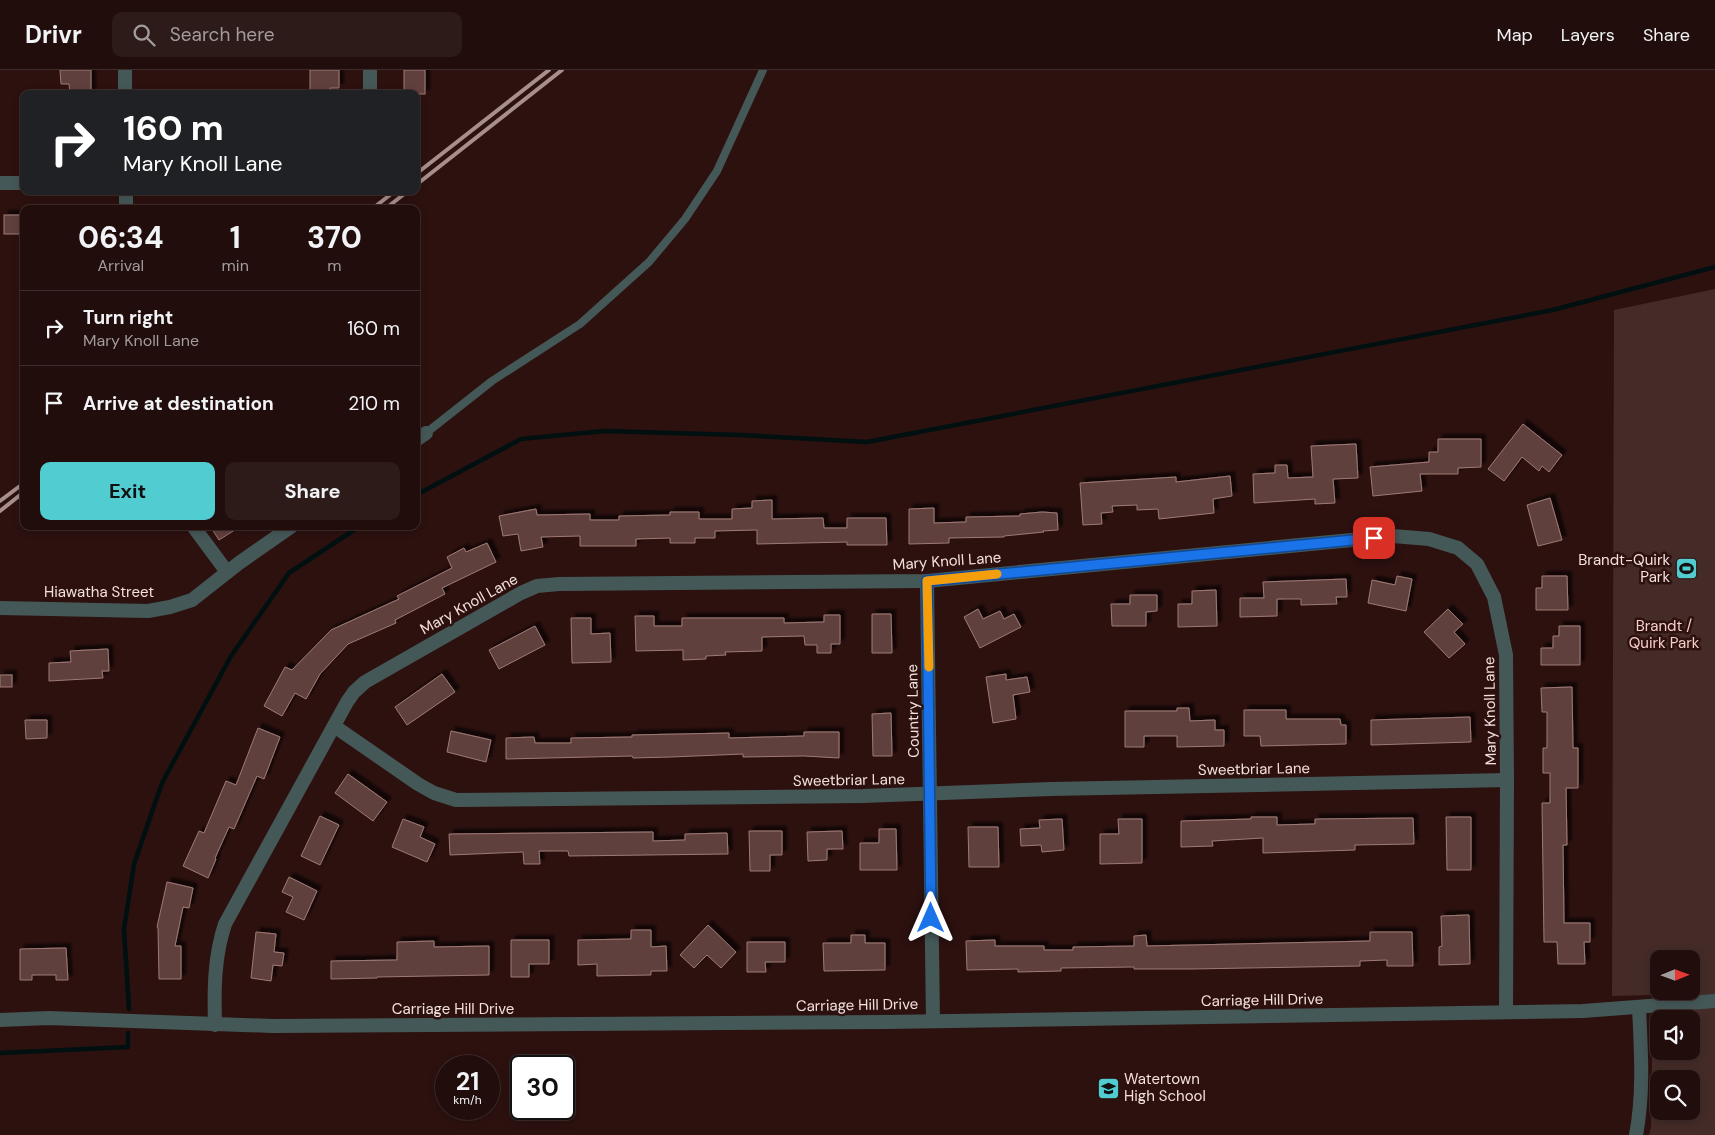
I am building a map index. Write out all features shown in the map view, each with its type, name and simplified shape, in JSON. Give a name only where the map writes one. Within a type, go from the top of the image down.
[{"type":"street","points":[[125,70],[125,90]]},
{"type":"street","points":[[370,70],[370,90]]},
{"type":"street","points":[[0,183],[20,183]]},
{"type":"street","points":[[196,530],[227,572]]},
{"type":"street","name":"Hiawatha Street","points":[[0,608],[148,611],[170,607],[192,600],[227,572],[286,530]]},
{"type":"street","name":"Mary Knoll Lane","points":[[215,1025],[216,960],[225,924],[354,692],[364,682],[512,597],[537,586],[559,584],[927,581],[1393,536],[1429,538],[1458,548],[1477,564],[1494,597],[1506,655],[1506,1012]]},
{"type":"street","name":"Country Lane","points":[[927,581],[933,1020]]},
{"type":"street","name":"Sweetbriar Lane","points":[[334,726],[418,784],[434,793],[456,800],[930,795],[1051,789],[1507,780]]},
{"type":"street","name":"Carriage Hill Drive","points":[[0,1020],[49,1018],[215,1025],[452,1026],[1583,1011],[1639,1008],[1715,1000]]},
{"type":"street","points":[[1636,1135],[1640,1115],[1639,1008]]},
{"type":"lane","points":[[421,437],[492,381],[580,324],[648,262],[686,219],[717,171],[764,70]]},
{"type":"green space","name":"Brandt / Quirk Park","points":[[1715,289],[1715,1135],[1649,1135],[1651,1120],[1700,1120],[1700,1070],[1652,1070],[1652,1060],[1700,1060],[1700,1010],[1653,1010],[1653,1000],[1700,1000],[1700,950],[1650,950],[1650,995],[1612,996],[1614,310]]},
{"type":"building","points":[[60,70],[91,70],[91,90],[70,90],[69,84],[61,84]]},
{"type":"building","points":[[310,70],[339,70],[339,88],[310,90]]},
{"type":"building","points":[[404,70],[425,70],[425,94],[420,94],[420,90],[404,90]]},
{"type":"building","points":[[4,215],[20,215],[20,234],[4,234]]},
{"type":"building","points":[[1523,424],[1562,455],[1549,472],[1542,466],[1539,471],[1522,457],[1504,481],[1488,469]]},
{"type":"building","points":[[1438,439],[1481,439],[1481,467],[1458,468],[1458,474],[1420,474],[1422,491],[1373,496],[1370,467],[1429,462],[1429,452],[1438,452]]},
{"type":"building","points":[[1356,444],[1358,478],[1333,479],[1335,503],[1315,504],[1315,499],[1254,503],[1253,474],[1275,473],[1275,465],[1287,465],[1288,478],[1313,477],[1311,446]]},
{"type":"building","points":[[1230,476],[1232,496],[1213,499],[1214,513],[1159,519],[1158,509],[1137,510],[1137,505],[1112,506],[1113,512],[1101,513],[1102,524],[1083,525],[1080,483],[1176,477],[1176,482]]},
{"type":"building","points":[[1550,498],[1562,540],[1538,546],[1527,505]]},
{"type":"building","points":[[772,500],[772,519],[823,518],[824,528],[847,528],[847,518],[886,518],[887,545],[847,545],[847,542],[757,544],[757,530],[715,531],[715,538],[695,538],[695,543],[670,543],[670,538],[636,539],[636,546],[580,546],[580,536],[541,537],[543,547],[521,551],[518,534],[503,536],[499,516],[536,509],[537,515],[590,514],[590,520],[619,520],[619,516],[670,515],[670,512],[699,512],[699,519],[732,519],[732,509],[752,508],[752,501]]},
{"type":"building","points":[[934,508],[934,523],[966,522],[966,517],[1020,516],[1020,514],[1042,512],[1057,513],[1058,530],[1004,537],[949,538],[949,543],[909,544],[909,509]]},
{"type":"building","points":[[213,530],[235,530],[219,540]]},
{"type":"building","points":[[487,543],[496,562],[442,588],[445,594],[395,620],[396,623],[348,644],[320,674],[306,699],[295,693],[282,716],[264,706],[285,667],[292,670],[331,630],[399,599],[397,596],[452,568],[447,557],[464,548],[466,552]]},
{"type":"building","points":[[1397,576],[1412,579],[1406,611],[1368,603],[1372,580],[1395,585]]},
{"type":"building","points":[[1542,576],[1567,576],[1568,610],[1536,610],[1536,588],[1542,588]]},
{"type":"building","points":[[1346,579],[1347,597],[1336,597],[1337,604],[1301,605],[1301,599],[1277,599],[1277,616],[1240,617],[1240,598],[1264,598],[1263,582]]},
{"type":"building","points":[[1216,590],[1217,626],[1178,627],[1178,604],[1192,604],[1192,591]]},
{"type":"building","points":[[1130,595],[1157,595],[1157,611],[1146,612],[1146,626],[1112,626],[1111,604],[1130,604]]},
{"type":"building","points":[[978,609],[983,619],[1000,611],[1004,619],[1014,614],[1021,627],[980,648],[964,617]]},
{"type":"building","points":[[1448,609],[1463,624],[1454,632],[1465,644],[1449,658],[1424,632]]},
{"type":"building","points":[[872,614],[891,614],[892,653],[872,653]]},
{"type":"building","points":[[824,615],[840,615],[840,644],[831,644],[831,653],[817,653],[817,645],[805,645],[804,636],[762,637],[762,651],[725,652],[726,655],[706,656],[706,659],[683,660],[683,650],[636,651],[635,616],[654,616],[654,626],[682,626],[682,618],[784,618],[784,623],[824,622]]},
{"type":"building","points":[[571,618],[591,618],[591,634],[610,633],[611,662],[572,663]]},
{"type":"building","points":[[535,626],[545,645],[499,669],[489,650]]},
{"type":"building","points":[[1559,626],[1580,626],[1580,665],[1541,665],[1541,648],[1553,648],[1553,636],[1559,636]]},
{"type":"building","points":[[108,649],[109,671],[102,671],[103,678],[49,681],[49,663],[71,662],[70,651]]},
{"type":"building","points":[[442,674],[455,692],[407,725],[395,707]]},
{"type":"building","points":[[1006,674],[1006,680],[1027,677],[1030,692],[1013,695],[1016,719],[993,723],[986,677]]},
{"type":"building","points":[[0,675],[12,675],[12,687],[0,687]]},
{"type":"building","points":[[1572,687],[1573,748],[1578,748],[1578,788],[1566,788],[1567,845],[1563,845],[1564,923],[1590,923],[1590,942],[1584,942],[1585,964],[1558,964],[1557,942],[1544,942],[1542,803],[1550,803],[1550,773],[1543,773],[1543,748],[1547,748],[1547,712],[1542,712],[1541,688]]},
{"type":"building","points":[[1177,708],[1189,708],[1190,721],[1215,720],[1215,730],[1224,730],[1224,746],[1177,747],[1177,736],[1144,736],[1144,747],[1125,747],[1125,711],[1177,711]]},
{"type":"building","points":[[1244,710],[1286,710],[1286,719],[1340,719],[1341,725],[1346,725],[1346,744],[1261,746],[1260,736],[1244,736]]},
{"type":"building","points":[[891,713],[892,756],[873,756],[872,714]]},
{"type":"building","points":[[1470,717],[1471,742],[1371,745],[1371,720]]},
{"type":"building","points":[[25,720],[47,720],[47,738],[26,739]]},
{"type":"building","points":[[258,728],[280,737],[264,779],[257,776],[234,829],[229,827],[208,878],[183,866],[199,831],[204,833],[226,781],[236,785]]},
{"type":"building","points":[[451,731],[491,740],[486,762],[447,752]]},
{"type":"building","points":[[804,732],[839,732],[839,758],[804,756],[743,757],[743,754],[633,758],[632,756],[506,759],[506,738],[534,737],[535,743],[571,743],[571,738],[632,737],[632,735],[729,733],[729,738],[804,736]]},
{"type":"building","points":[[348,774],[387,802],[373,821],[335,793]]},
{"type":"building","points":[[320,816],[339,825],[320,865],[301,856]]},
{"type":"building","points":[[1251,817],[1277,817],[1277,825],[1315,824],[1315,819],[1413,818],[1414,844],[1355,845],[1355,850],[1263,853],[1263,838],[1212,841],[1213,846],[1181,847],[1181,821],[1251,819]]},
{"type":"building","points":[[1446,817],[1471,817],[1471,870],[1447,870]]},
{"type":"building","points":[[403,819],[424,827],[420,837],[435,844],[427,862],[392,847]]},
{"type":"building","points":[[1062,819],[1064,850],[1042,852],[1041,845],[1021,846],[1020,829],[1040,828],[1039,820]]},
{"type":"building","points":[[1118,819],[1142,819],[1142,863],[1100,864],[1100,834],[1119,834]]},
{"type":"building","points":[[968,827],[998,827],[999,867],[969,867]]},
{"type":"building","points":[[879,829],[896,829],[897,870],[860,870],[860,843],[879,843]]},
{"type":"building","points":[[749,831],[782,831],[782,855],[770,855],[770,871],[750,871]]},
{"type":"building","points":[[842,831],[843,849],[827,849],[827,860],[808,861],[807,832]]},
{"type":"building","points":[[653,832],[653,841],[685,840],[685,834],[727,833],[728,854],[569,856],[568,851],[539,851],[540,864],[524,864],[523,852],[450,855],[449,834]]},
{"type":"building","points":[[289,877],[317,891],[304,920],[286,912],[293,897],[282,892]]},
{"type":"building","points":[[167,882],[193,888],[189,908],[183,907],[175,946],[181,946],[181,979],[159,979],[157,927]]},
{"type":"building","points":[[1469,915],[1470,964],[1439,965],[1439,947],[1442,946],[1441,916]]},
{"type":"building","points":[[708,925],[736,952],[721,968],[707,955],[694,968],[680,955]]},
{"type":"building","points":[[631,930],[651,930],[651,947],[666,946],[667,971],[651,971],[651,975],[597,976],[597,964],[578,965],[578,940],[631,939]]},
{"type":"building","points":[[256,932],[276,934],[274,952],[284,953],[282,966],[273,965],[271,981],[251,978]]},
{"type":"building","points":[[1370,932],[1412,932],[1413,966],[1387,966],[1387,960],[1360,961],[1360,966],[1192,969],[1134,969],[1134,967],[1061,968],[1061,971],[1018,972],[1018,969],[967,970],[966,941],[995,940],[995,946],[1044,946],[1044,950],[1073,950],[1073,947],[1134,946],[1134,936],[1146,935],[1147,946],[1370,941]]},
{"type":"building","points":[[851,935],[865,935],[865,943],[885,943],[885,970],[824,971],[823,943],[851,943]]},
{"type":"building","points":[[511,940],[549,940],[549,964],[529,964],[529,977],[511,977]]},
{"type":"building","points":[[434,941],[434,947],[489,946],[489,975],[331,979],[331,961],[397,960],[397,942]]},
{"type":"building","points":[[747,942],[785,942],[785,962],[765,962],[766,972],[747,972]]},
{"type":"building","points":[[66,948],[68,980],[56,980],[56,975],[32,975],[32,980],[20,980],[20,949]]},
{"type":"waterway","points":[[420,493],[521,439],[604,431],[741,435],[867,442],[1553,310],[1715,267]]},
{"type":"waterway","points":[[129,1009],[124,929],[134,864],[162,783],[231,656],[289,573],[354,530]]},
{"type":"waterway","points":[[0,1053],[128,1047],[128,1033]]},
{"type":"railway","points":[[420,171],[549,70]]},
{"type":"railway","points":[[420,182],[562,70]]},
{"type":"railway","points":[[377,205],[390,195]]},
{"type":"railway","points":[[390,205],[403,195]]},
{"type":"railway","points":[[0,501],[20,486]]},
{"type":"railway","points":[[0,511],[20,495]]},
{"type":"slow traffic","points":[[929,667],[927,581],[997,574]]},
{"type":"place","name":"Brandt-Quirk Park","points":[[1686,569]]},
{"type":"place","name":"Watertown High School","points":[[1108,1088]]},
{"type":"route","points":[[931,918],[927,581],[1374,538]]}]
